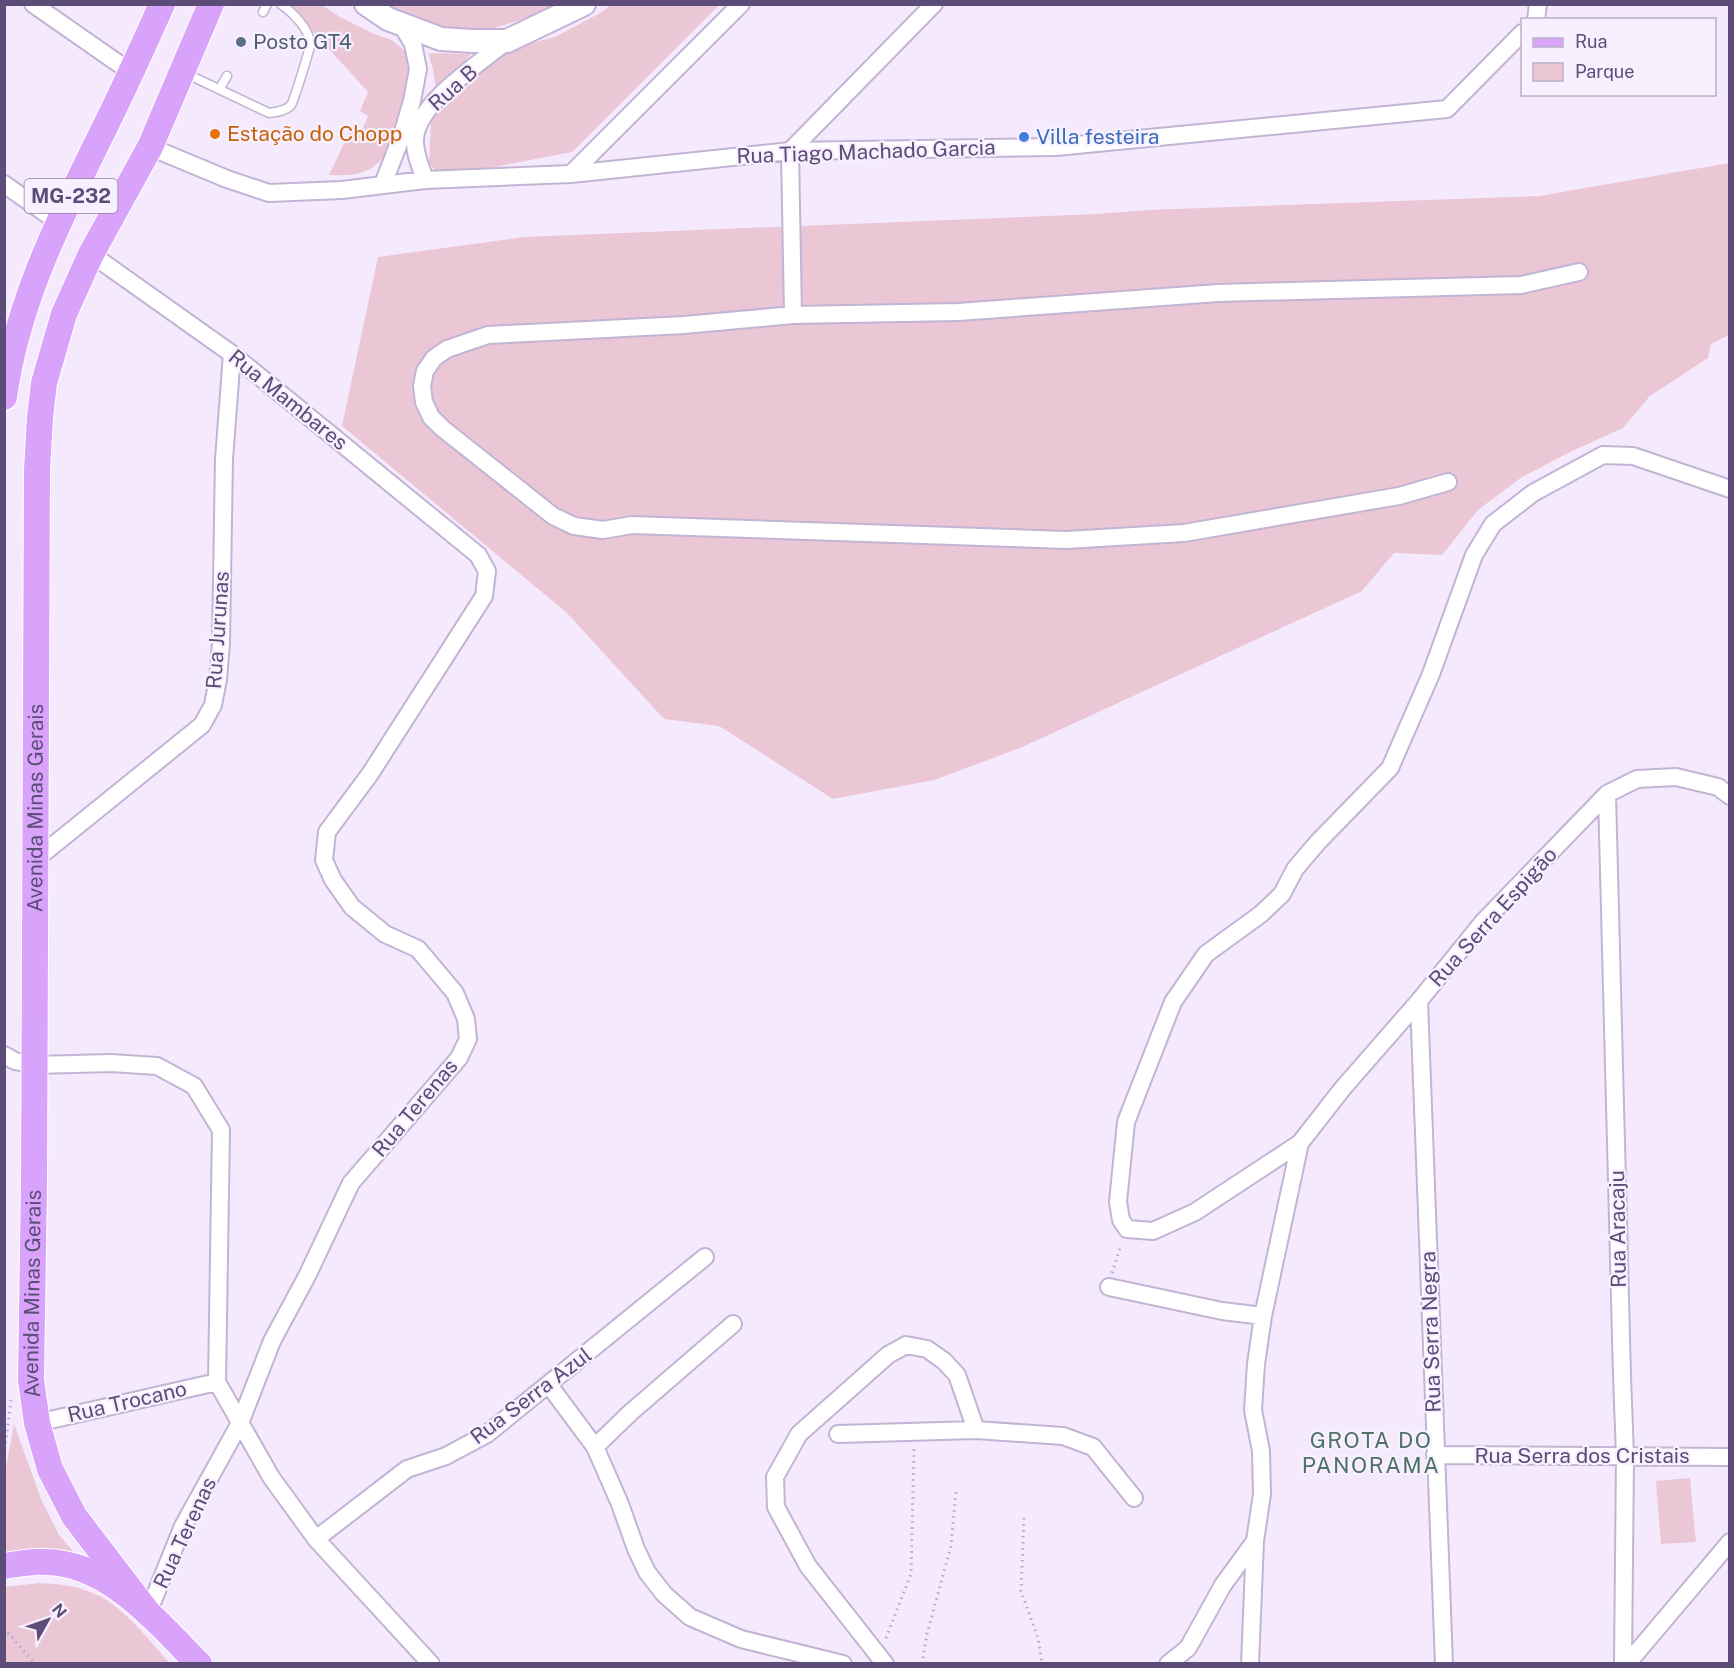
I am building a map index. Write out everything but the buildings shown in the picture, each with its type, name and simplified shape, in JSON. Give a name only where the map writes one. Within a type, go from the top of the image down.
[{"type":"main road","name":"MG-232","points":[[4,397],[17,336],[29,295],[58,222],[132,74],[162,4]]},
{"type":"main road","name":"Avenida Minas Gerais","points":[[148,1614],[74,1516],[50,1469],[37,1423],[31,1380],[35,1065],[37,470],[44,383],[64,314],[91,254],[150,147],[211,4]]},
{"type":"main road","points":[[366,4],[388,19],[441,39],[473,41],[507,40],[584,4]]},
{"type":"main road","points":[[4,1566],[45,1562],[84,1569],[103,1577],[148,1614]]},
{"type":"main road","name":"MG-232","points":[[148,1614],[199,1664]]},
{"type":"street","points":[[33,4],[132,74]]},
{"type":"street","points":[[571,174],[741,4]]},
{"type":"street","points":[[793,315],[790,151],[934,4]]},
{"type":"street","name":"Rua B","points":[[383,184],[401,138],[412,101],[418,69],[413,44],[401,24]]},
{"type":"street","name":"Rua Tiago Machado Garcia","points":[[150,147],[227,179],[269,193],[342,190],[425,180],[571,174],[790,151],[1056,147],[1448,109],[1521,34]]},
{"type":"street","name":"Rua B","points":[[425,180],[414,140],[417,125],[427,109],[507,40]]},
{"type":"street","points":[[4,184],[58,222]]},
{"type":"street","name":"Rua Mambares","points":[[91,254],[232,354],[478,555]]},
{"type":"street","points":[[1448,482],[1399,496],[1172,534],[1066,540],[632,525],[603,530],[574,526],[553,516],[442,428],[430,417],[424,402],[422,386],[425,371],[434,358],[447,348],[488,335],[684,325],[793,315],[958,312],[1218,292],[1521,285],[1579,272]]},
{"type":"street","name":"Rua Jurunas","points":[[35,860],[202,725],[213,705],[221,643],[224,459],[232,354]]},
{"type":"street","points":[[1300,1143],[1196,1212],[1153,1231],[1127,1229],[1121,1220],[1118,1202],[1126,1122],[1173,1002],[1206,954],[1261,915],[1282,894],[1295,869],[1318,842],[1390,768],[1431,674],[1474,555],[1493,524],[1533,493],[1603,455],[1633,456],[1730,489]]},
{"type":"street","name":"Rua Terenas","points":[[148,1614],[183,1526],[240,1423],[272,1341],[307,1276],[351,1183],[459,1058],[468,1039],[466,1020],[455,993],[441,975],[418,949],[385,934],[352,907],[333,880],[324,860],[327,832],[370,774],[484,596],[488,571],[478,555]]},
{"type":"street","name":"Rua Serra Espigão","points":[[1300,1143],[1342,1088],[1419,1001],[1483,922],[1607,794],[1637,779],[1676,777],[1718,787],[1730,796]]},
{"type":"street","name":"Rua Aracaju","points":[[1607,794],[1625,1456],[1625,1664]]},
{"type":"street","name":"Rua Serra Negra","points":[[1419,1001],[1444,1664]]},
{"type":"street","points":[[4,1055],[15,1061],[35,1065],[111,1063],[157,1066],[194,1086],[221,1130],[217,1382],[271,1476],[316,1539],[431,1664]]},
{"type":"street","points":[[1250,1664],[1255,1542],[1262,1494],[1261,1451],[1252,1410],[1256,1364],[1263,1316],[1300,1143]]},
{"type":"street","name":"Rua Serra Azul","points":[[316,1539],[407,1469],[446,1456],[487,1434],[705,1257]]},
{"type":"street","points":[[1109,1287],[1222,1311],[1263,1316]]},
{"type":"street","points":[[595,1447],[630,1413],[733,1324]]},
{"type":"street","points":[[882,1660],[808,1566],[776,1506],[775,1477],[799,1434],[888,1355],[906,1345],[927,1349],[944,1361],[957,1375],[976,1430]]},
{"type":"street","name":"Rua Trocano","points":[[37,1423],[217,1382]]},
{"type":"street","points":[[549,1385],[595,1447],[647,1572],[664,1594],[690,1617],[741,1639],[843,1664]]},
{"type":"street","points":[[838,1434],[976,1430],[1063,1436],[1093,1447],[1134,1498]]},
{"type":"street","name":"Rua Serra dos Cristais","points":[[1435,1455],[1730,1457]]},
{"type":"street","points":[[1168,1664],[1188,1648],[1224,1585],[1255,1542]]},
{"type":"street","points":[[1625,1664],[1730,1542]]},
{"type":"lane","points":[[182,71],[269,113],[281,111],[291,105],[310,45],[304,28],[290,10],[281,4]]},
{"type":"lane","points":[[220,88],[227,76]]},
{"type":"path","points":[[1109,1287],[1114,1263],[1127,1229]]},
{"type":"path","points":[[882,1660],[911,1574],[914,1431]]},
{"type":"path","points":[[922,1664],[927,1634],[951,1546],[956,1490]]},
{"type":"path","points":[[1024,1518],[1021,1591],[1038,1638],[1042,1664]]},
{"type":"path","points":[[4,1628],[35,1664]]},
{"type":"green space","points":[[289,5],[322,5],[372,33],[392,40],[407,53],[411,73],[390,148],[384,157],[364,172],[329,175],[350,131],[360,135],[368,116],[360,111],[368,92]]},
{"type":"green space","points":[[381,5],[555,5],[494,28],[456,33]]},
{"type":"green space","points":[[610,5],[719,5],[572,152],[453,175],[439,172],[434,168],[429,162],[431,120],[508,49],[555,37],[602,12]]},
{"type":"green space","points":[[428,53],[471,54],[437,93]]},
{"type":"green space","points":[[1729,163],[1729,335],[1711,344],[1708,358],[1650,396],[1623,428],[1522,477],[1478,510],[1442,555],[1394,553],[1362,591],[1020,748],[934,780],[833,799],[719,726],[664,719],[566,612],[342,426],[378,257],[524,237],[1147,210],[1539,196]]},
{"type":"green space","points":[[14,1424],[41,1499],[59,1535],[78,1557],[5,1555],[5,1473]]},
{"type":"green space","points":[[1690,1478],[1696,1542],[1661,1544],[1656,1481]]},
{"type":"green space","points":[[39,1583],[78,1588],[102,1598],[124,1613],[170,1663],[5,1663],[5,1587]]},
{"type":"place","name":"Posto GT4","points":[[241,42]]},
{"type":"place","name":"Estação do Chopp","points":[[215,134]]},
{"type":"place","name":"Villa festeira","points":[[1024,137]]},
{"type":"district","name":"GROTA DO PANORAMA","points":[[1371,1452]]}]
